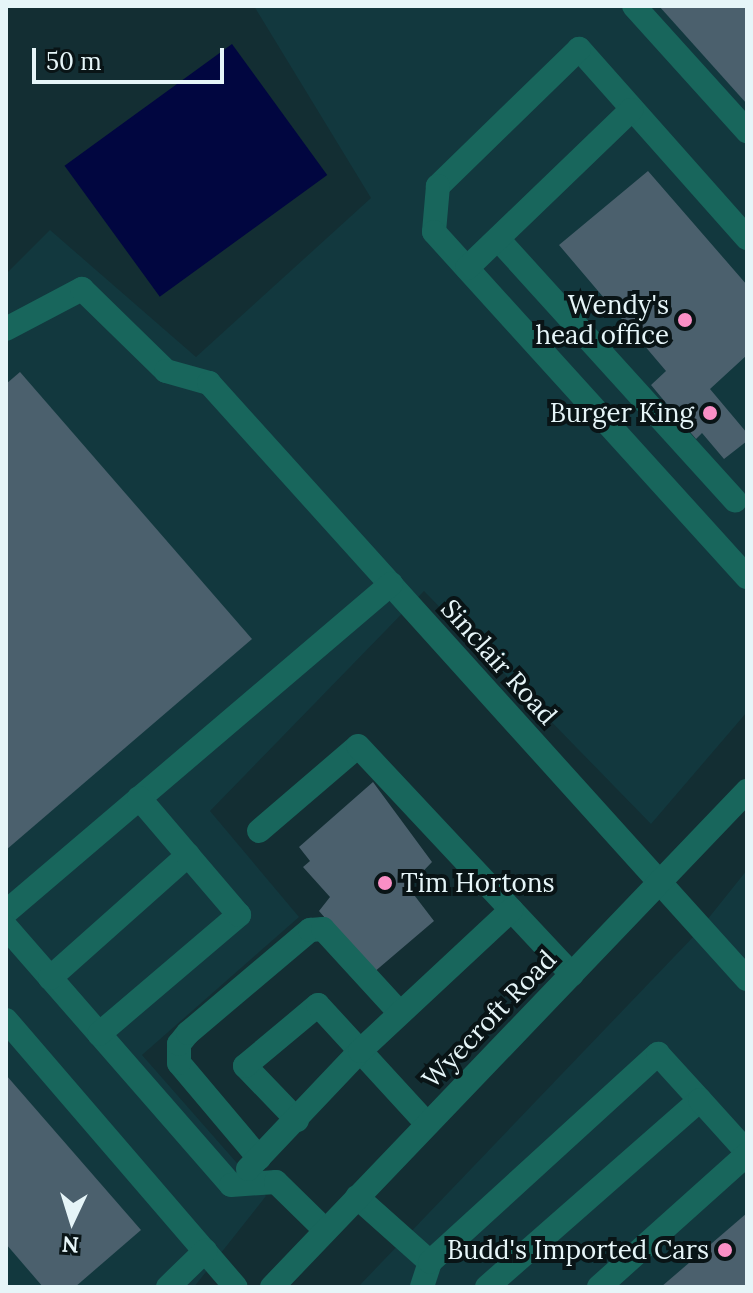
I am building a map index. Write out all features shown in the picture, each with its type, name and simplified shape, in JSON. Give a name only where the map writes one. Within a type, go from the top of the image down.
[{"type":"street","points":[[634,6],[747,131]]},
{"type":"street","points":[[747,238],[579,49],[438,186],[434,232],[747,577]]},
{"type":"street","points":[[467,268],[631,110]]},
{"type":"street","points":[[498,239],[741,497],[704,530]]},
{"type":"street","name":"Sinclair Road","points":[[6,329],[82,289],[166,371],[209,383],[747,979]]},
{"type":"street","points":[[6,912],[391,584]]},
{"type":"street","points":[[259,831],[358,746],[572,975]]},
{"type":"street","name":"Wyecroft Road","points":[[272,1287],[747,791]]},
{"type":"street","points":[[99,1034],[239,915],[139,798]]},
{"type":"street","points":[[50,978],[188,855]]},
{"type":"street","points":[[231,1185],[297,1120],[360,1051],[511,910]]},
{"type":"street","points":[[6,927],[231,1185]]},
{"type":"street","points":[[259,1158],[179,1063],[179,1044],[188,1033],[310,930],[323,929],[400,1013]]},
{"type":"street","points":[[297,1120],[245,1066],[318,1005],[426,1123]]},
{"type":"street","points":[[6,1020],[236,1287]]},
{"type":"street","points":[[422,1287],[430,1262],[658,1054],[747,1153],[599,1287]]},
{"type":"street","points":[[487,1287],[700,1100]]},
{"type":"street","points":[[231,1185],[276,1182],[325,1230]]},
{"type":"street","points":[[357,1197],[430,1262]]},
{"type":"street","points":[[168,1287],[205,1251]]},
{"type":"shaded area","points":[[254,6],[747,6],[747,712],[651,824],[424,591],[210,811],[299,917],[142,1055],[266,1196],[194,1287],[6,1287],[6,274],[50,230],[196,357],[371,198]]},
{"type":"shaded area","points":[[232,44],[327,175],[160,297],[65,166]]},
{"type":"shaded area","points":[[747,870],[747,1287],[358,1287],[695,935]]},
{"type":"building","points":[[659,6],[747,6],[747,104]]},
{"type":"building","name":"Wendy's head office","points":[[648,171],[747,285],[747,355],[710,389],[747,433],[747,441],[724,459],[702,433],[696,439],[651,385],[666,371],[559,245]]},
{"type":"building","points":[[20,372],[252,639],[6,850],[6,384]]},
{"type":"building","points":[[373,782],[432,862],[408,887],[434,921],[373,973],[319,911],[330,897],[303,867],[310,861],[299,847]]},
{"type":"building","points":[[6,1075],[141,1230],[75,1287],[43,1287],[6,1244]]},
{"type":"building","name":"Budd's Imported Cars","points":[[747,1213],[747,1287],[661,1287]]},
{"type":"place","name":"Wendy's head office","points":[[685,320]]},
{"type":"place","name":"Burger King","points":[[710,413]]},
{"type":"place","name":"Tim Hortons","points":[[385,883]]},
{"type":"place","name":"Budd's Imported Cars","points":[[725,1250]]}]
